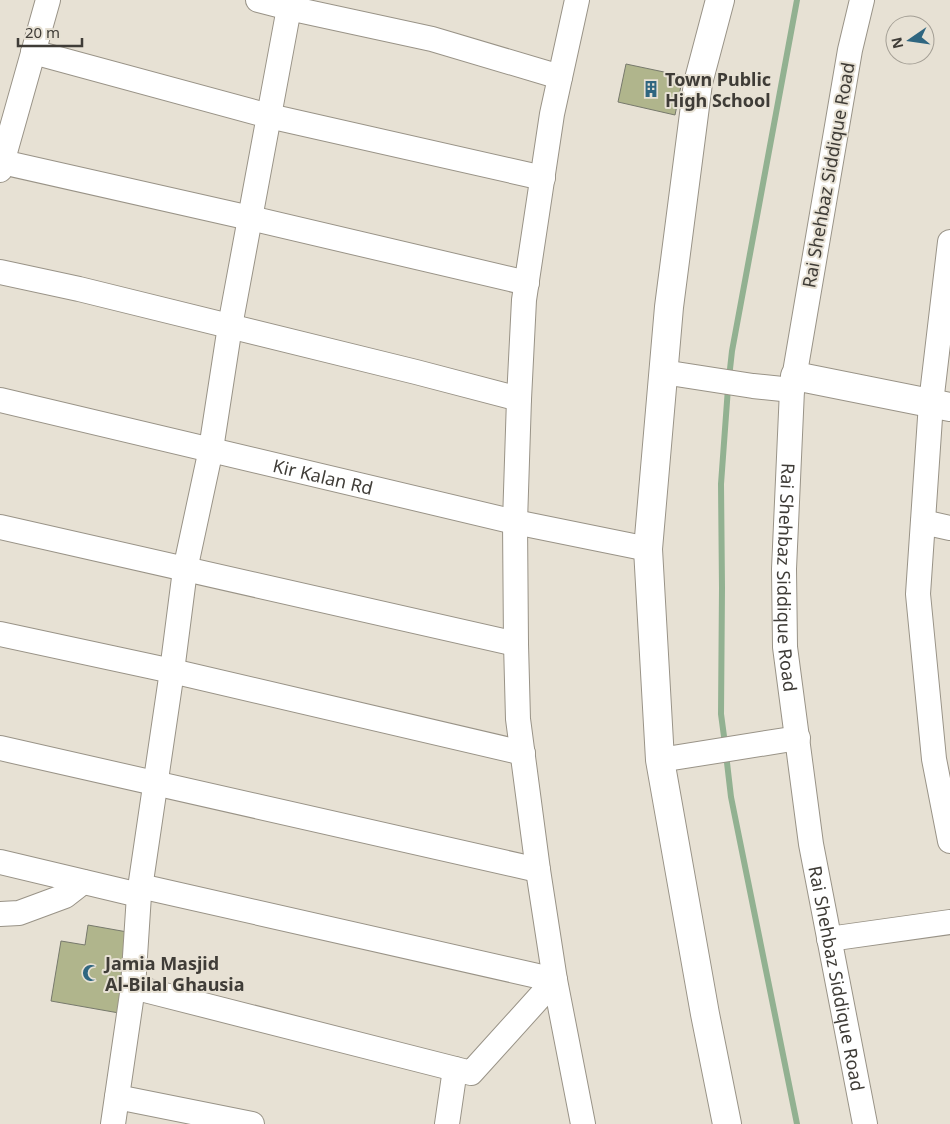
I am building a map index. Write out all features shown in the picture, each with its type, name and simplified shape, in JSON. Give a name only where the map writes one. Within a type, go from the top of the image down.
[{"type":"street","points":[[48,0],[1,166],[250,218],[527,283]]},
{"type":"street","points":[[258,0],[432,39],[560,77]]},
{"type":"street","points":[[577,0],[552,114],[524,300],[515,522],[518,719],[555,980],[583,1124]]},
{"type":"street","points":[[720,0],[698,83],[669,307],[648,549],[660,760],[705,1014],[727,1124]]},
{"type":"street","name":"Rai Shehbaz Siddique Road","points":[[862,0],[850,50],[793,383],[784,569],[785,648],[811,844],[866,1124]]},
{"type":"street","points":[[113,1124],[133,987],[140,890],[185,570],[211,449],[230,326],[289,8]]},
{"type":"street","points":[[34,52],[269,116],[543,178]]},
{"type":"street","points":[[950,242],[941,405],[922,522],[918,594],[934,759],[950,841]]},
{"type":"street","points":[[0,272],[79,289],[230,326],[519,400]]},
{"type":"street","points":[[663,372],[753,386],[793,383],[941,405]]},
{"type":"street","name":"Kir Kalan Rd","points":[[0,400],[515,522],[648,549]]},
{"type":"street","points":[[922,522],[950,528]]},
{"type":"street","points":[[0,527],[516,644]]},
{"type":"street","points":[[0,634],[172,671],[523,753]]},
{"type":"street","points":[[660,760],[798,738]]},
{"type":"street","points":[[0,748],[538,870]]},
{"type":"street","points":[[0,862],[83,882],[140,890],[555,980]]},
{"type":"street","points":[[0,914],[18,913],[65,896],[83,882]]},
{"type":"street","points":[[829,939],[950,922]]},
{"type":"street","points":[[133,987],[471,1073],[555,980]]},
{"type":"street","points":[[447,1124],[455,1069]]},
{"type":"street","points":[[117,1097],[252,1124]]},
{"type":"building","name":"Town Public High School","points":[[626,64],[683,76],[675,115],[618,102]]},
{"type":"building","name":"Jamia Masjid Al-Bilal Ghausia","points":[[88,925],[133,933],[119,1013],[51,1001],[61,941],[85,945]]},
{"type":"waterway","points":[[729,378],[732,351],[797,0]]},
{"type":"waterway","points":[[725,744],[721,714],[721,484],[728,388]]},
{"type":"waterway","points":[[726,754],[731,797],[797,1124]]},
{"type":"place","name":"Town Public High School","points":[[651,89]]},
{"type":"place","name":"Jamia Masjid Al-Bilal Ghausia","points":[[91,973]]}]
